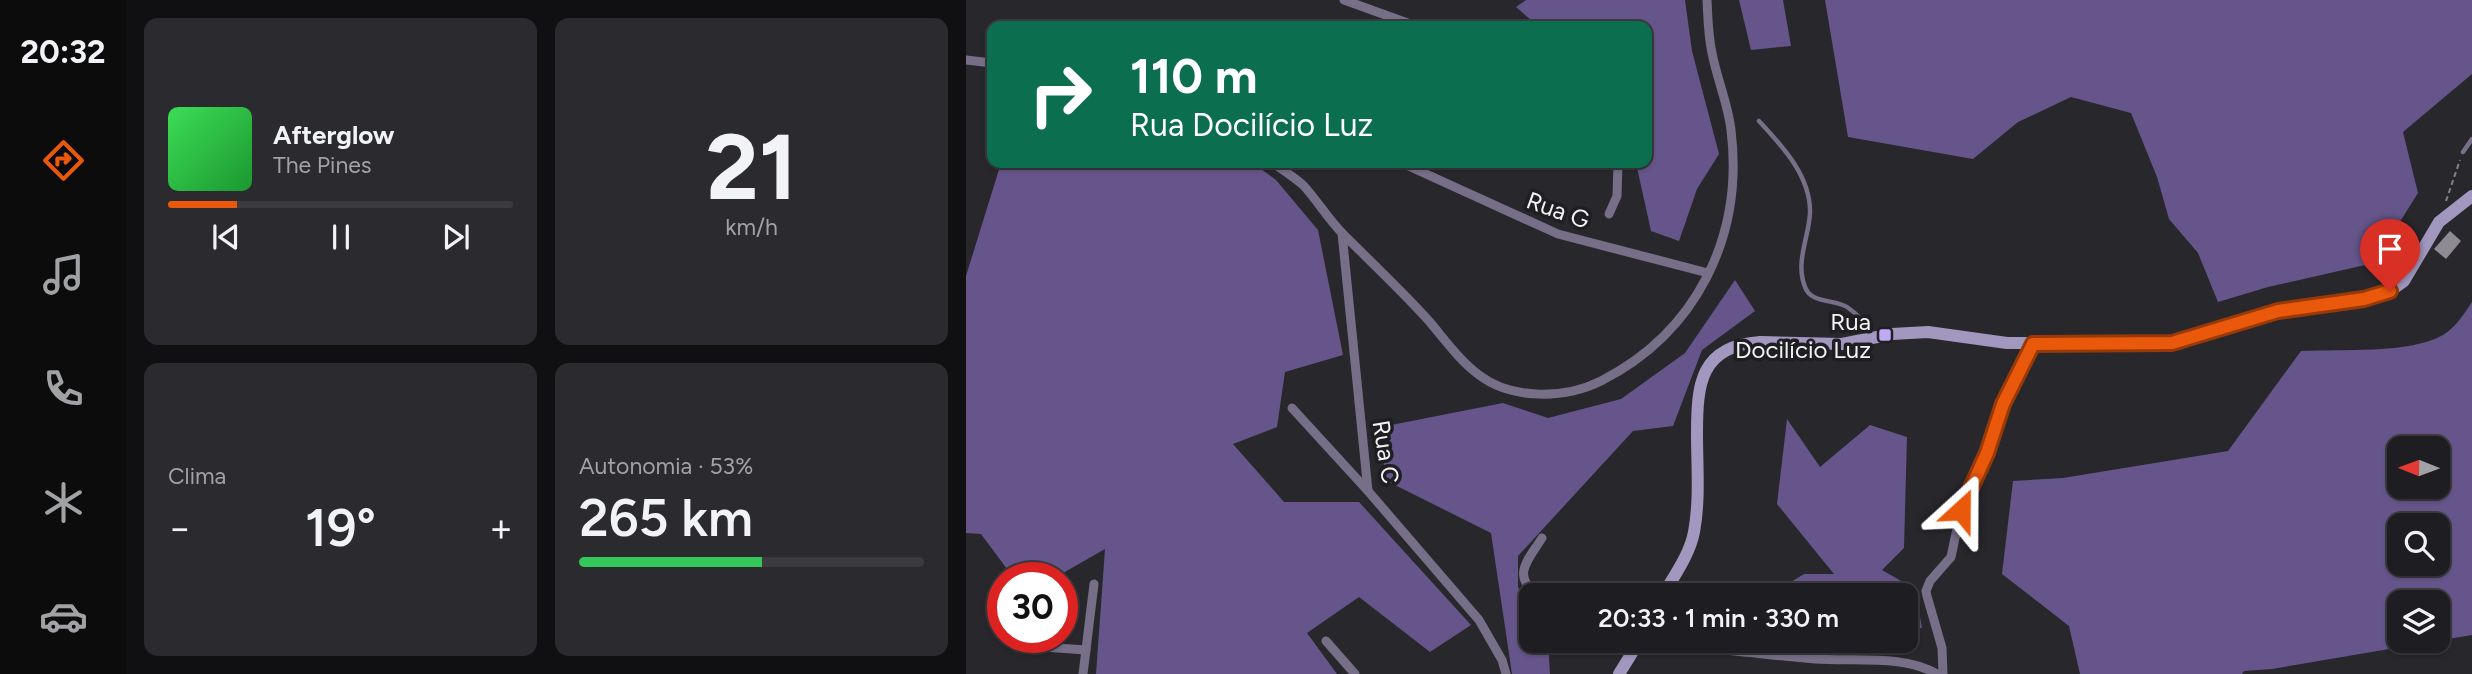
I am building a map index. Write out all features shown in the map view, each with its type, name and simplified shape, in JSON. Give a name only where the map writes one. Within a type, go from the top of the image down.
[{"type":"main road","points":[[1669,583],[1694,535],[1697,497],[1697,401],[1702,376],[1710,363],[1724,351],[1746,343],[1842,344],[1901,332],[1928,332],[2007,343],[2172,343],[2278,311],[2383,295],[2403,281],[2439,222],[2472,196]]},
{"type":"main road","points":[[1619,674],[1632,653]]},
{"type":"street","points":[[1344,0],[1402,21]]},
{"type":"street","points":[[1280,168],[1302,184],[1342,233],[1429,322],[1457,356],[1494,385],[1531,393],[1568,393],[1593,385],[1630,365],[1663,337],[1682,316],[1722,246],[1732,189],[1731,127],[1712,54],[1707,0]]},
{"type":"street","points":[[966,60],[987,62]]},
{"type":"street","name":"Rua G","points":[[1413,168],[1558,234],[1708,273]]},
{"type":"street","points":[[1609,214],[1617,196],[1618,168]]},
{"type":"street","name":"Rua C","points":[[1342,233],[1368,491],[1479,620],[1502,660],[1506,674]]},
{"type":"street","points":[[1943,674],[1944,656],[1927,596],[1927,587],[1951,557],[1961,510],[1987,453],[2003,404],[2033,344]]},
{"type":"street","points":[[1292,408],[1368,491]]},
{"type":"street","points":[[1525,583],[1523,568],[1542,538]]},
{"type":"street","points":[[1083,674],[1094,584]]},
{"type":"street","points":[[1326,641],[1355,674]]},
{"type":"street","points":[[1078,649],[1086,650]]},
{"type":"street","points":[[1757,653],[1813,659],[1889,661],[1918,665],[1937,674]]},
{"type":"lane","points":[[1759,121],[1794,163],[1805,184],[1810,213],[1802,248],[1805,288],[1820,300],[1843,304],[1853,311],[1875,338]]},
{"type":"lane","points":[[2463,152],[2472,139]]},
{"type":"path","points":[[2446,203],[2463,152]]},
{"type":"shaded area","points":[[1526,0],[1685,0],[1692,51],[1719,154],[1697,189],[1679,241],[1651,231],[1637,168],[1652,168],[1652,21],[1532,21],[1516,7]]},
{"type":"shaded area","points":[[1739,0],[1783,0],[1791,46],[1751,50]]},
{"type":"shaded area","points":[[1825,0],[2472,0],[2472,74],[2403,132],[2418,193],[2374,263],[2268,287],[2218,302],[2198,253],[2169,219],[2157,177],[2131,113],[2071,97],[2018,122],[1973,159],[1848,137]]},
{"type":"shaded area","points":[[999,168],[1260,168],[1276,180],[1318,230],[1343,355],[1285,372],[1277,427],[1233,444],[1284,502],[1359,502],[1471,625],[1430,652],[1359,597],[1307,633],[1337,674],[1096,674],[1105,549],[1078,564],[1078,562],[1002,562],[981,534],[966,533],[966,276]]},
{"type":"shaded area","points":[[1735,280],[1755,311],[1702,350],[1673,426],[1633,431],[1518,556],[1519,653],[1549,653],[1550,674],[1512,674],[1491,533],[1385,480],[1381,427],[1503,403],[1548,418],[1621,399],[1685,353]]},
{"type":"shaded area","points":[[2472,302],[2472,635],[2450,639],[2450,590],[2387,590],[2387,649],[2272,669],[2244,671],[2242,674],[2080,674],[2069,626],[2002,574],[2013,481],[2063,478],[2228,451],[2301,351],[2413,345],[2443,335],[2459,320]]},
{"type":"shaded area","points":[[1787,419],[1820,467],[1870,425],[1907,437],[1904,548],[1882,570],[1905,583],[1789,583],[1804,574],[1834,574],[1777,504]]},
{"type":"shaded area","points":[[1918,606],[1922,628],[1918,628]]},
{"type":"building","points":[[2450,231],[2461,241],[2446,259],[2434,249]]},
{"type":"place","name":"Rua Docilício Luz","points":[[1885,335]]},
{"type":"route","points":[[1961,510],[1987,453],[2003,404],[2033,344],[2172,343],[2278,311],[2364,299],[2390,291]]}]
